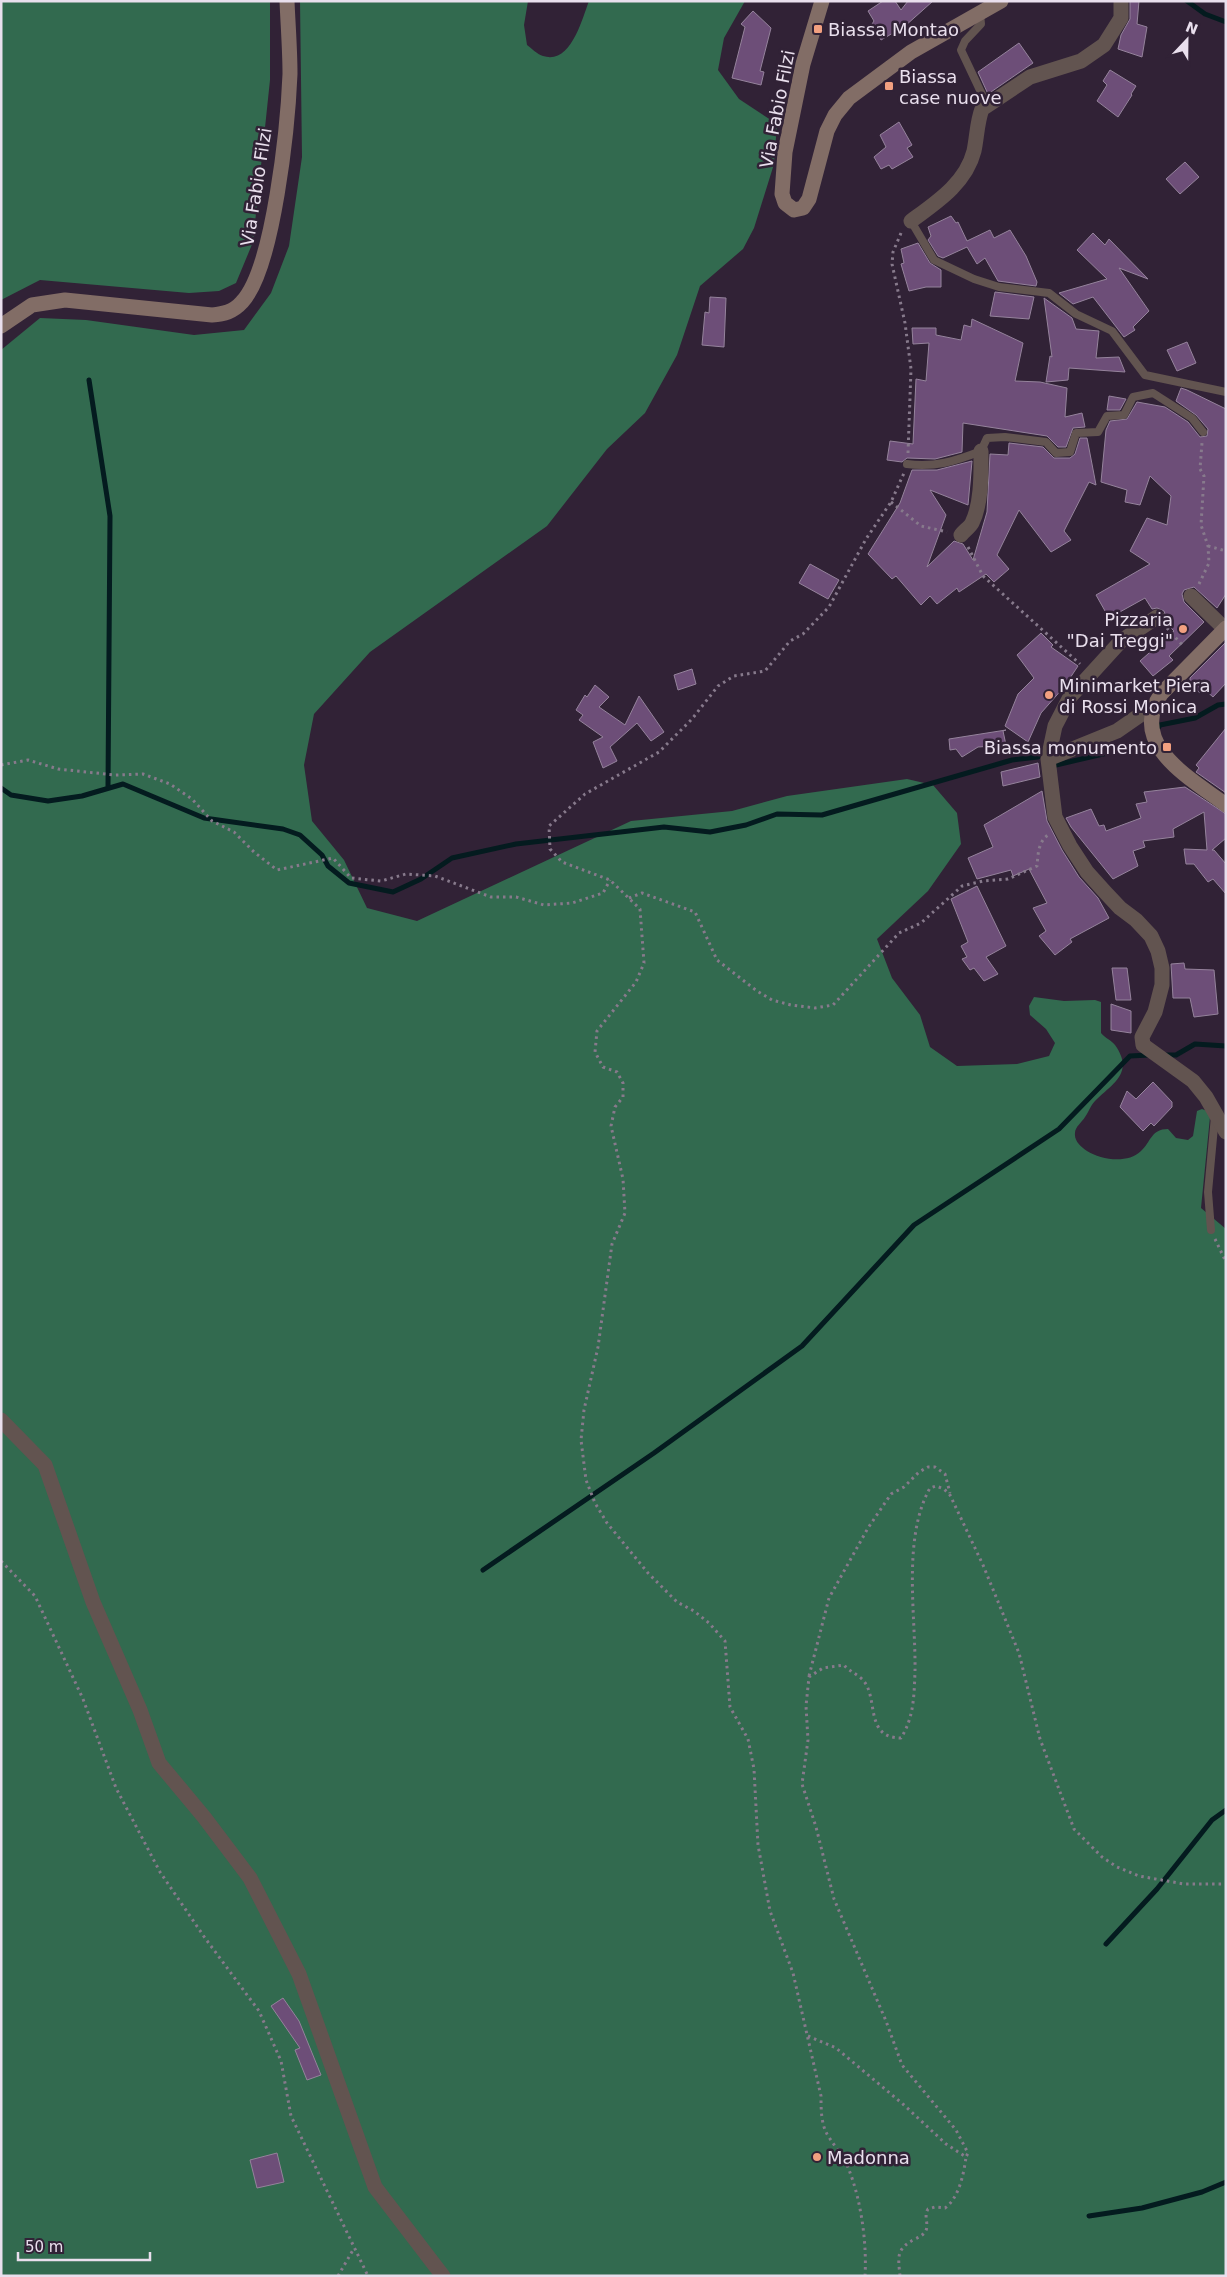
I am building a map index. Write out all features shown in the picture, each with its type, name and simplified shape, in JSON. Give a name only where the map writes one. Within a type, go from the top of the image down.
[{"type":"street","name":"Via Fabio Filzi","points":[[1,326],[32,305],[65,300],[212,315],[226,314],[242,302],[253,287],[262,262],[269,237],[276,193],[285,131],[290,73],[287,1]]},
{"type":"street","name":"Via Fabio Filzi","points":[[822,1],[803,64],[785,152],[782,194],[785,203],[794,210],[802,208],[809,199],[827,131],[835,115],[849,98],[911,52],[1001,1]]},
{"type":"street","points":[[911,221],[941,198],[960,180],[969,166],[980,116],[987,105],[1030,78],[1081,62],[1104,45],[1121,18],[1121,1]]},
{"type":"street","points":[[961,535],[972,523],[977,503],[982,478],[981,451]]},
{"type":"street","points":[[1048,759],[1118,731],[1153,706],[1166,688],[1194,658],[1225,629],[1191,596]]},
{"type":"street","points":[[1157,617],[1120,641],[1070,697],[1062,711],[1051,740],[1048,759],[1055,816],[1087,872],[1120,908],[1136,920],[1150,936],[1158,951],[1162,968],[1162,985],[1155,1012],[1142,1037],[1143,1045],[1193,1081],[1216,1112],[1226,1132]]},
{"type":"street","points":[[1153,706],[1151,729],[1162,753],[1179,770],[1226,805]]},
{"type":"street","points":[[1,1420],[45,1465],[93,1602],[140,1710],[159,1762],[250,1878],[299,1974],[375,2187],[443,2276]]},
{"type":"lane","points":[[980,14],[981,24],[965,42],[961,50],[987,105]]},
{"type":"lane","points":[[911,221],[934,260],[974,279],[999,287],[1049,293],[1076,314],[1112,331],[1145,375],[1226,392]]},
{"type":"lane","points":[[907,464],[931,466],[947,463],[981,451],[987,438],[1046,442],[1056,453],[1070,452],[1076,433],[1098,432],[1107,416],[1124,415],[1133,397],[1152,394],[1192,418],[1203,432]]},
{"type":"lane","points":[[1211,1230],[1208,1192],[1216,1112]]},
{"type":"path","points":[[865,2276],[861,2204],[849,2170],[840,2152],[826,2133],[793,1973],[770,1911],[758,1845],[754,1768],[748,1739],[730,1707],[725,1641],[709,1623],[677,1602],[648,1573],[607,1523],[595,1503],[586,1480],[581,1440],[584,1410],[598,1347],[612,1244],[625,1213],[623,1179],[611,1126],[615,1107],[623,1097],[623,1082],[617,1072],[603,1066],[595,1052],[596,1031],[636,982],[644,963],[640,909],[610,880],[562,862],[550,849],[549,826],[585,794],[659,752],[692,719],[718,686],[734,676],[765,671],[790,641],[803,634],[829,607],[866,539],[891,502],[907,464],[911,369],[905,323],[892,264],[893,252],[898,238],[911,221]]},
{"type":"path","points":[[1191,596],[1209,563],[1208,546],[1201,525],[1204,476],[1200,469],[1203,432]]},
{"type":"path","points":[[891,502],[921,526],[961,535],[983,576],[1090,673]]},
{"type":"path","points":[[1208,546],[1226,551]]},
{"type":"path","points":[[1157,617],[1194,658]]},
{"type":"path","points":[[1,765],[28,760],[58,770],[90,771],[115,775],[143,774],[161,781],[192,800],[212,821],[234,832],[254,852],[277,870],[333,858],[351,878],[381,881],[406,874],[435,876],[491,896],[516,896],[544,906],[572,903],[603,893],[610,880]]},
{"type":"path","points":[[629,898],[642,893],[695,912],[716,960],[772,1000],[815,1008],[833,1005],[899,933],[921,923],[962,886],[983,880],[1008,879],[1037,866],[1038,851],[1043,838],[1060,827]]},
{"type":"path","points":[[1211,1230],[1226,1262]]},
{"type":"path","points":[[900,2276],[899,2257],[901,2248],[925,2232],[927,2224],[925,2216],[928,2209],[945,2208],[952,2201],[961,2179],[968,2153],[956,2130],[902,2065],[886,2021],[834,1899],[816,1826],[802,1784],[808,1740],[806,1706],[809,1676],[829,1598],[868,1528],[891,1494],[912,1481],[919,1472],[928,1467],[936,1467],[945,1474],[950,1495],[983,1565],[1019,1653],[1040,1739],[1074,1828],[1102,1857],[1116,1867],[1139,1876],[1184,1884],[1226,1884]]},
{"type":"path","points":[[809,1676],[823,1668],[844,1665],[850,1672],[862,1679],[867,1688],[879,1730],[886,1736],[901,1738],[908,1726],[914,1703],[913,1565],[918,1524],[930,1488],[936,1486],[944,1489],[950,1495]]},
{"type":"path","points":[[1,1561],[35,1596],[82,1699],[116,1788],[160,1872],[205,1938],[259,2011],[281,2061],[291,2116],[368,2276]]},
{"type":"path","points":[[807,2036],[836,2048],[904,2105],[946,2144],[966,2157]]},
{"type":"path","points":[[338,2276],[354,2249]]},
{"type":"green space","points":[[1,1],[270,1],[270,80],[253,242],[236,283],[219,291],[189,293],[40,280],[1,300]]},
{"type":"green space","points":[[300,1],[528,1],[524,25],[527,45],[541,55],[553,57],[561,54],[574,39],[589,1],[745,1],[724,38],[718,70],[739,99],[777,124],[774,164],[754,228],[743,249],[700,286],[677,355],[645,413],[607,449],[547,526],[370,652],[314,714],[304,765],[312,821],[344,860],[367,908],[417,921],[631,821],[732,811],[787,796],[907,779],[933,785],[957,813],[961,844],[928,891],[877,939],[892,978],[920,1015],[930,1047],[957,1066],[1017,1064],[1049,1056],[1055,1043],[1046,1029],[1030,1015],[1029,1006],[1034,997],[1064,1001],[1095,1000],[1101,1002],[1101,1033],[1115,1045],[1123,1063],[1119,1077],[1093,1103],[1076,1129],[1076,1139],[1080,1146],[1100,1157],[1114,1159],[1129,1158],[1141,1151],[1158,1131],[1168,1129],[1176,1138],[1188,1140],[1193,1136],[1197,1111],[1202,1109],[1207,1111],[1210,1117],[1201,1208],[1226,1229],[1226,2276],[1,2276],[1,350],[40,318],[86,320],[194,335],[244,330],[271,293],[289,246],[302,157]]},
{"type":"building","points":[[883,1],[895,1],[901,10],[908,1],[933,1],[905,26],[881,40],[872,24],[874,21],[868,11]]},
{"type":"building","points":[[1130,1],[1139,1],[1137,24],[1147,27],[1142,57],[1118,49],[1121,35],[1130,19]]},
{"type":"building","points":[[753,11],[771,28],[760,71],[764,72],[761,85],[732,78],[745,27],[741,24]]},
{"type":"building","points":[[1019,43],[1033,63],[988,94],[978,72]]},
{"type":"building","points":[[1110,70],[1136,86],[1118,117],[1097,101],[1107,85],[1103,81]]},
{"type":"building","points":[[899,122],[912,145],[907,148],[913,157],[892,169],[889,165],[881,169],[874,157],[886,147],[880,135]]},
{"type":"building","points":[[1185,162],[1199,177],[1180,194],[1166,179]]},
{"type":"building","points":[[951,216],[956,223],[958,222],[967,241],[990,230],[994,238],[1010,230],[1026,256],[1037,282],[1036,286],[998,281],[985,258],[977,264],[967,247],[943,258],[938,256],[928,240],[931,236],[928,227]]},
{"type":"building","points":[[1093,233],[1105,245],[1109,239],[1148,279],[1119,268],[1149,311],[1133,327],[1135,330],[1124,337],[1093,297],[1073,304],[1059,293],[1107,279],[1077,250]]},
{"type":"building","points":[[918,243],[930,263],[941,270],[941,287],[926,287],[909,291],[901,264],[904,263],[901,249]]},
{"type":"building","points":[[995,292],[1034,297],[1029,319],[990,316]]},
{"type":"building","points":[[710,297],[726,298],[724,347],[702,345],[705,312],[709,313]]},
{"type":"building","points":[[1044,298],[1072,318],[1076,329],[1099,331],[1096,358],[1119,357],[1125,372],[1069,368],[1068,380],[1046,382],[1050,356],[1052,357]]},
{"type":"building","points":[[972,319],[1023,343],[1015,381],[1040,382],[1067,388],[1065,417],[1082,413],[1085,427],[1073,428],[1066,447],[1058,447],[1047,436],[963,423],[962,452],[935,459],[907,458],[902,462],[887,460],[890,441],[913,444],[916,379],[926,381],[929,343],[913,344],[912,328],[936,328],[936,335],[961,340],[964,325],[971,327]]},
{"type":"building","points":[[1187,342],[1196,363],[1177,371],[1167,350]]},
{"type":"building","points":[[1181,388],[1226,409],[1226,594],[1217,608],[1194,587],[1184,590],[1182,594],[1184,602],[1204,622],[1169,656],[1173,660],[1153,676],[1140,661],[1174,631],[1165,622],[1164,611],[1157,608],[1152,609],[1145,598],[1109,618],[1096,595],[1150,564],[1130,551],[1147,518],[1167,525],[1171,496],[1150,476],[1140,505],[1125,502],[1127,490],[1101,482],[1106,430],[1110,421],[1127,419],[1137,402],[1165,407],[1188,422],[1200,437],[1207,436],[1208,429],[1196,415],[1176,401]]},
{"type":"building","points":[[1109,396],[1126,399],[1120,410],[1107,410]]},
{"type":"building","points":[[1080,438],[1087,438],[1096,485],[1089,482],[1064,531],[1071,540],[1051,552],[1019,510],[997,555],[1009,569],[994,582],[986,574],[959,592],[957,588],[937,604],[930,596],[921,605],[896,576],[892,579],[868,554],[900,503],[912,470],[937,470],[972,461],[968,505],[930,490],[946,515],[927,567],[954,541],[963,544],[973,560],[987,512],[990,454],[1008,455],[1009,443],[1043,447],[1054,458],[1070,458],[1075,454]]},
{"type":"building","points":[[810,564],[839,580],[828,599],[799,583]]},
{"type":"building","points":[[1041,633],[1053,645],[1051,647],[1078,666],[1064,687],[1041,713],[1028,742],[1005,726],[1018,694],[1034,678],[1017,655]]},
{"type":"building","points":[[1226,642],[1226,683],[1213,697],[1204,689],[1200,693],[1190,684],[1190,678]]},
{"type":"building","points":[[692,669],[696,684],[678,690],[674,675]]},
{"type":"building","points":[[595,685],[609,697],[599,707],[625,725],[639,696],[664,732],[651,741],[637,723],[610,747],[617,761],[603,768],[593,742],[603,737],[579,720],[583,715],[576,710],[585,695],[587,697]]},
{"type":"building","points":[[1226,728],[1226,793],[1196,772],[1199,768],[1196,765]]},
{"type":"building","points":[[1006,730],[1003,731],[1006,745],[978,747],[962,757],[956,749],[950,750],[949,739]]},
{"type":"building","points":[[1038,763],[1040,777],[1003,786],[1001,772]]},
{"type":"building","points":[[1185,787],[1226,814],[1226,838],[1212,850],[1226,864],[1226,894],[1213,879],[1208,882],[1194,864],[1186,864],[1184,849],[1207,850],[1204,812],[1173,829],[1174,837],[1143,841],[1145,847],[1133,851],[1138,866],[1113,879],[1071,827],[1066,818],[1091,809],[1099,826],[1104,825],[1106,831],[1141,818],[1136,804],[1147,802],[1144,792]]},
{"type":"building","points":[[1042,791],[1047,821],[1062,850],[1079,877],[1098,898],[1109,918],[1070,939],[1072,942],[1055,955],[1039,936],[1046,931],[1033,908],[1047,903],[1029,869],[1013,876],[1011,870],[977,879],[968,858],[993,847],[984,825]]},
{"type":"building","points":[[977,886],[1006,946],[986,957],[998,974],[984,981],[974,968],[970,970],[962,959],[967,957],[961,946],[968,942],[951,899]]},
{"type":"building","points":[[1184,963],[1185,969],[1214,970],[1218,1014],[1194,1017],[1190,998],[1173,998],[1171,964]]},
{"type":"building","points":[[1112,968],[1127,968],[1131,1000],[1116,1000]]},
{"type":"building","points":[[1111,1004],[1131,1011],[1131,1033],[1111,1030]]},
{"type":"building","points":[[1153,1082],[1172,1102],[1172,1107],[1154,1126],[1151,1123],[1143,1131],[1120,1107],[1127,1091],[1136,1099]]},
{"type":"building","points":[[283,1998],[299,2021],[321,2075],[307,2080],[295,2050],[300,2048],[271,2006]]},
{"type":"building","points":[[277,2153],[284,2182],[257,2188],[250,2160]]},
{"type":"waterway","points":[[1187,1],[1205,14],[1226,22]]},
{"type":"waterway","points":[[89,380],[110,516],[108,787]]},
{"type":"waterway","points":[[1159,727],[1160,725],[1195,718],[1218,705],[1226,704]]},
{"type":"waterway","points":[[1056,765],[1146,744]]},
{"type":"waterway","points":[[1,788],[11,795],[48,801],[82,796],[123,784],[204,818],[283,829],[300,835],[322,855],[328,866],[349,883],[393,892],[421,879],[452,858],[516,844],[664,827],[710,832],[746,825],[777,814],[822,815],[1012,760],[1038,757]]},
{"type":"waterway","points":[[1165,1055],[1176,1055],[1195,1044],[1226,1046]]},
{"type":"waterway","points":[[483,1570],[654,1453],[802,1346],[914,1225],[1059,1129],[1130,1056],[1149,1055]]},
{"type":"waterway","points":[[1106,1944],[1157,1889],[1212,1820],[1226,1810]]},
{"type":"waterway","points":[[1089,2216],[1142,2208],[1202,2192],[1226,2182]]},
{"type":"place","name":"Biassa Montao","points":[[818,29]]},
{"type":"place","name":"Biassa case nuove","points":[[889,86]]},
{"type":"place","name":"Pizzaria \"Dai Treggi\"","points":[[1183,629]]},
{"type":"place","name":"Minimarket Piera di Rossi Monica","points":[[1049,695]]},
{"type":"place","name":"Biassa monumento","points":[[1167,747]]},
{"type":"place","name":"Madonna","points":[[817,2157]]}]
